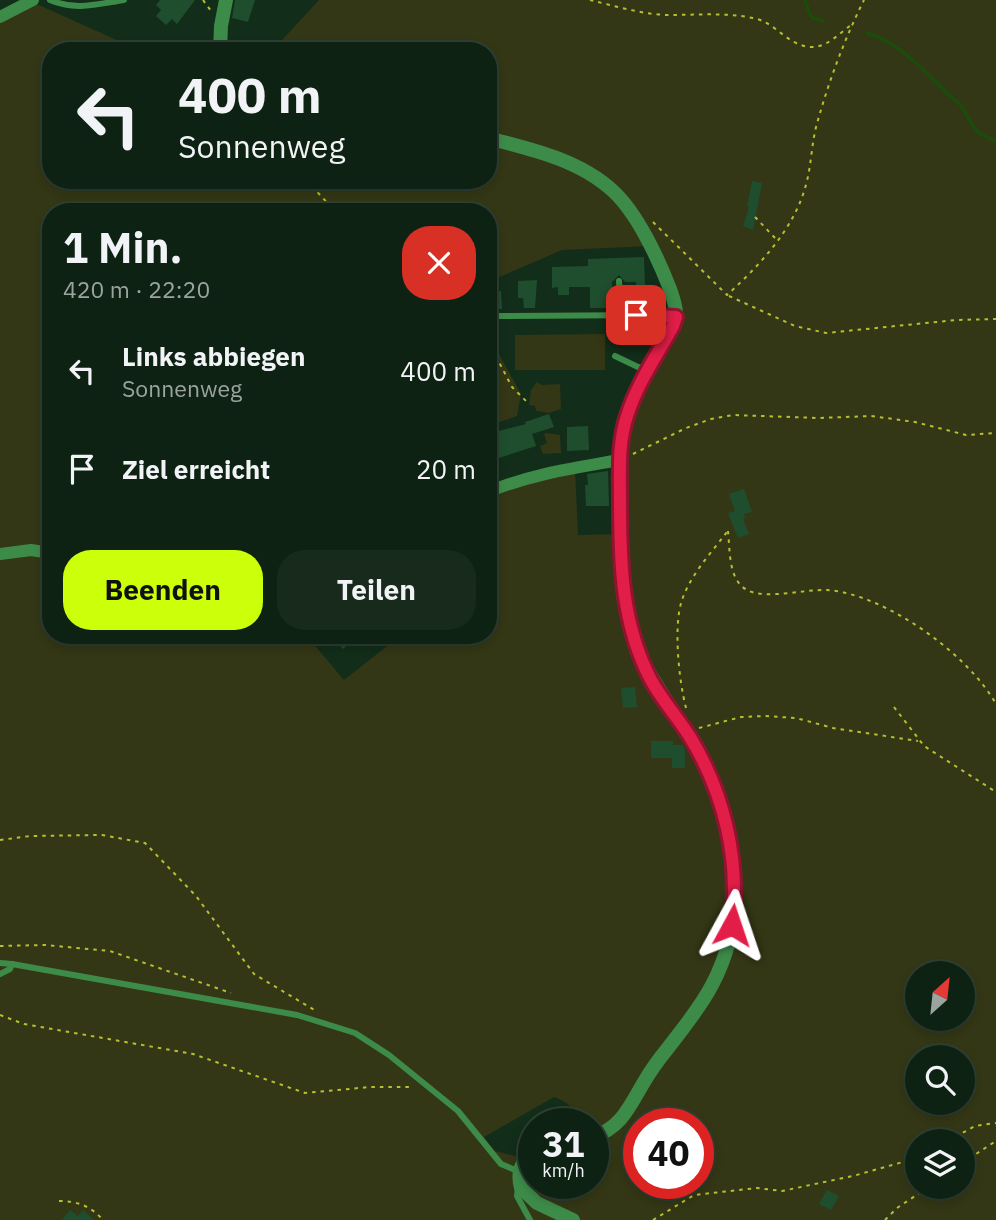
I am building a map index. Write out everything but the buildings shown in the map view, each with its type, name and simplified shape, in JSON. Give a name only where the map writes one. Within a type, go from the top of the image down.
[{"type":"street","points":[[0,17],[33,0]]},
{"type":"street","points":[[219,42],[218,17],[226,0]]},
{"type":"street","points":[[497,141],[557,159],[593,176],[614,191],[636,220],[667,281],[676,308],[673,326],[627,416],[619,457],[622,578],[630,630],[652,680],[690,737],[714,788],[731,844],[735,870],[735,900],[729,940],[719,970],[695,1015],[652,1070],[625,1116],[609,1130]]},
{"type":"street","points":[[497,488],[544,473],[619,457]]},
{"type":"street","points":[[0,554],[31,550],[42,552]]},
{"type":"street","points":[[531,1199],[573,1220]]},
{"type":"lane","points":[[50,0],[78,8],[124,0]]},
{"type":"lane","points":[[619,281],[621,315]]},
{"type":"lane","points":[[499,316],[676,317]]},
{"type":"lane","points":[[615,356],[649,369]]},
{"type":"lane","points":[[0,963],[322,1021],[355,1033],[373,1043],[458,1111],[501,1164],[518,1176]]},
{"type":"lane","points":[[0,974],[10,969],[12,964]]},
{"type":"lane","points":[[519,1199],[530,1220]]},
{"type":"path","points":[[203,0],[218,17]]},
{"type":"path","points":[[590,0],[667,15],[706,14],[755,19],[776,28],[790,40],[808,47],[822,45],[851,24]]},
{"type":"path","points":[[727,295],[755,268],[792,217],[805,189],[818,120],[851,24],[864,0]]},
{"type":"path","points":[[314,189],[328,203]]},
{"type":"path","points":[[755,217],[777,240]]},
{"type":"path","points":[[636,220],[646,219],[655,223],[727,295],[795,326],[826,333],[956,320],[996,319]]},
{"type":"path","points":[[497,358],[512,387],[528,402]]},
{"type":"path","points":[[619,457],[636,454],[686,428],[733,415],[819,418],[871,416],[915,422],[966,435],[996,433]]},
{"type":"path","points":[[687,711],[680,657],[680,608],[691,582],[728,531],[733,573],[739,584],[749,591],[769,593],[826,590],[852,594],[875,603],[932,636],[975,674],[996,705]]},
{"type":"path","points":[[894,706],[918,741],[996,792]]},
{"type":"path","points":[[691,727],[704,729],[741,717],[765,716],[796,718],[832,728],[918,741]]},
{"type":"path","points":[[0,841],[30,836],[102,835],[145,844],[196,896],[254,974],[321,1015]]},
{"type":"path","points":[[0,946],[45,945],[110,951],[230,993]]},
{"type":"path","points":[[0,1015],[24,1024],[193,1054],[305,1093],[370,1087],[427,1087]]},
{"type":"path","points":[[970,1129],[996,1123]]},
{"type":"path","points":[[975,1155],[996,1141]]},
{"type":"path","points":[[653,1220],[694,1195],[757,1188],[782,1191],[905,1163]]},
{"type":"path","points":[[885,1220],[910,1199]]},
{"type":"path","points":[[59,1201],[80,1203],[103,1220]]},
{"type":"green space","points":[[319,0],[996,0],[996,1220],[0,1220],[0,17],[30,1],[121,42],[42,42],[42,189],[497,189],[497,42],[280,42]]},
{"type":"green space","points":[[605,334],[605,370],[515,370],[515,335]]},
{"type":"green space","points":[[497,350],[521,394],[517,416],[497,423]]},
{"type":"green space","points":[[537,382],[542,385],[560,384],[561,409],[549,413],[536,411],[535,406],[529,405],[531,390]]},
{"type":"green space","points":[[544,434],[560,435],[561,453],[543,454],[540,446],[547,443]]},
{"type":"waterway","points":[[805,0],[811,17],[823,21]]},
{"type":"waterway","points":[[867,33],[890,43],[910,58],[960,105],[978,132],[996,140]]},
{"type":"route","points":[[636,315],[676,317],[632,402],[621,439],[620,534],[624,599],[630,630],[644,664],[658,691],[690,737],[720,803],[735,870],[732,925]]}]
